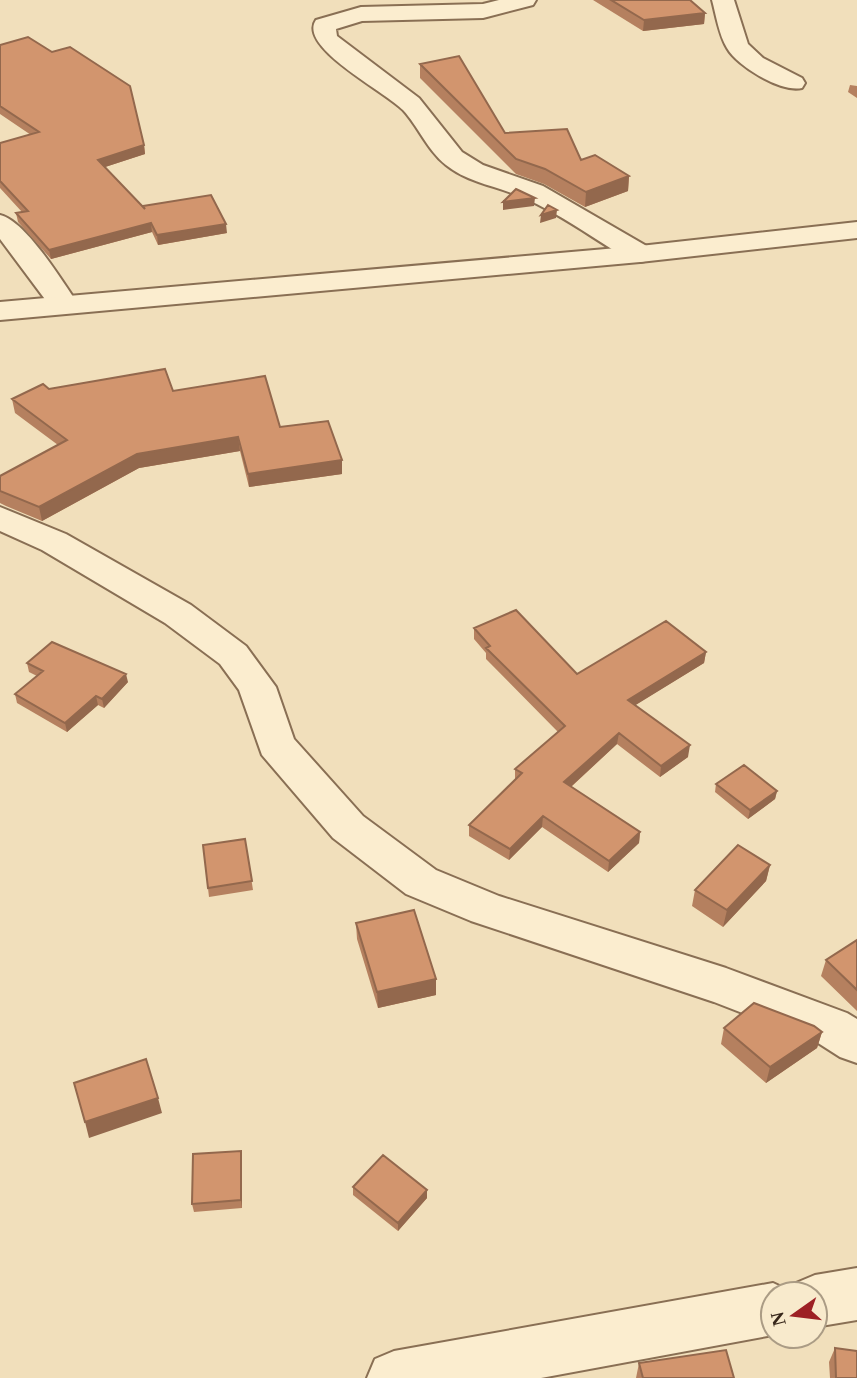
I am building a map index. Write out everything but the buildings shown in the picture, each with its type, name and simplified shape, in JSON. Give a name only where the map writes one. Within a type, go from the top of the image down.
[{"type":"street","points":[[525,0],[483,11],[356,7],[324,25],[325,36],[331,45],[410,103],[453,158],[474,171],[534,192],[640,254]]},
{"type":"street","points":[[723,0],[737,46],[755,63],[793,83]]},
{"type":"street","points":[[0,223],[15,238],[63,304]]},
{"type":"street","points":[[0,311],[640,254],[857,230]]},
{"type":"street","points":[[0,519],[54,542],[178,614],[233,655],[257,687],[276,745],[348,827],[421,882],[486,909],[726,988],[831,1027],[857,1043]]},
{"type":"street","points":[[829,1299],[857,1294]]},
{"type":"street","points":[[394,1378],[759,1312]]}]
